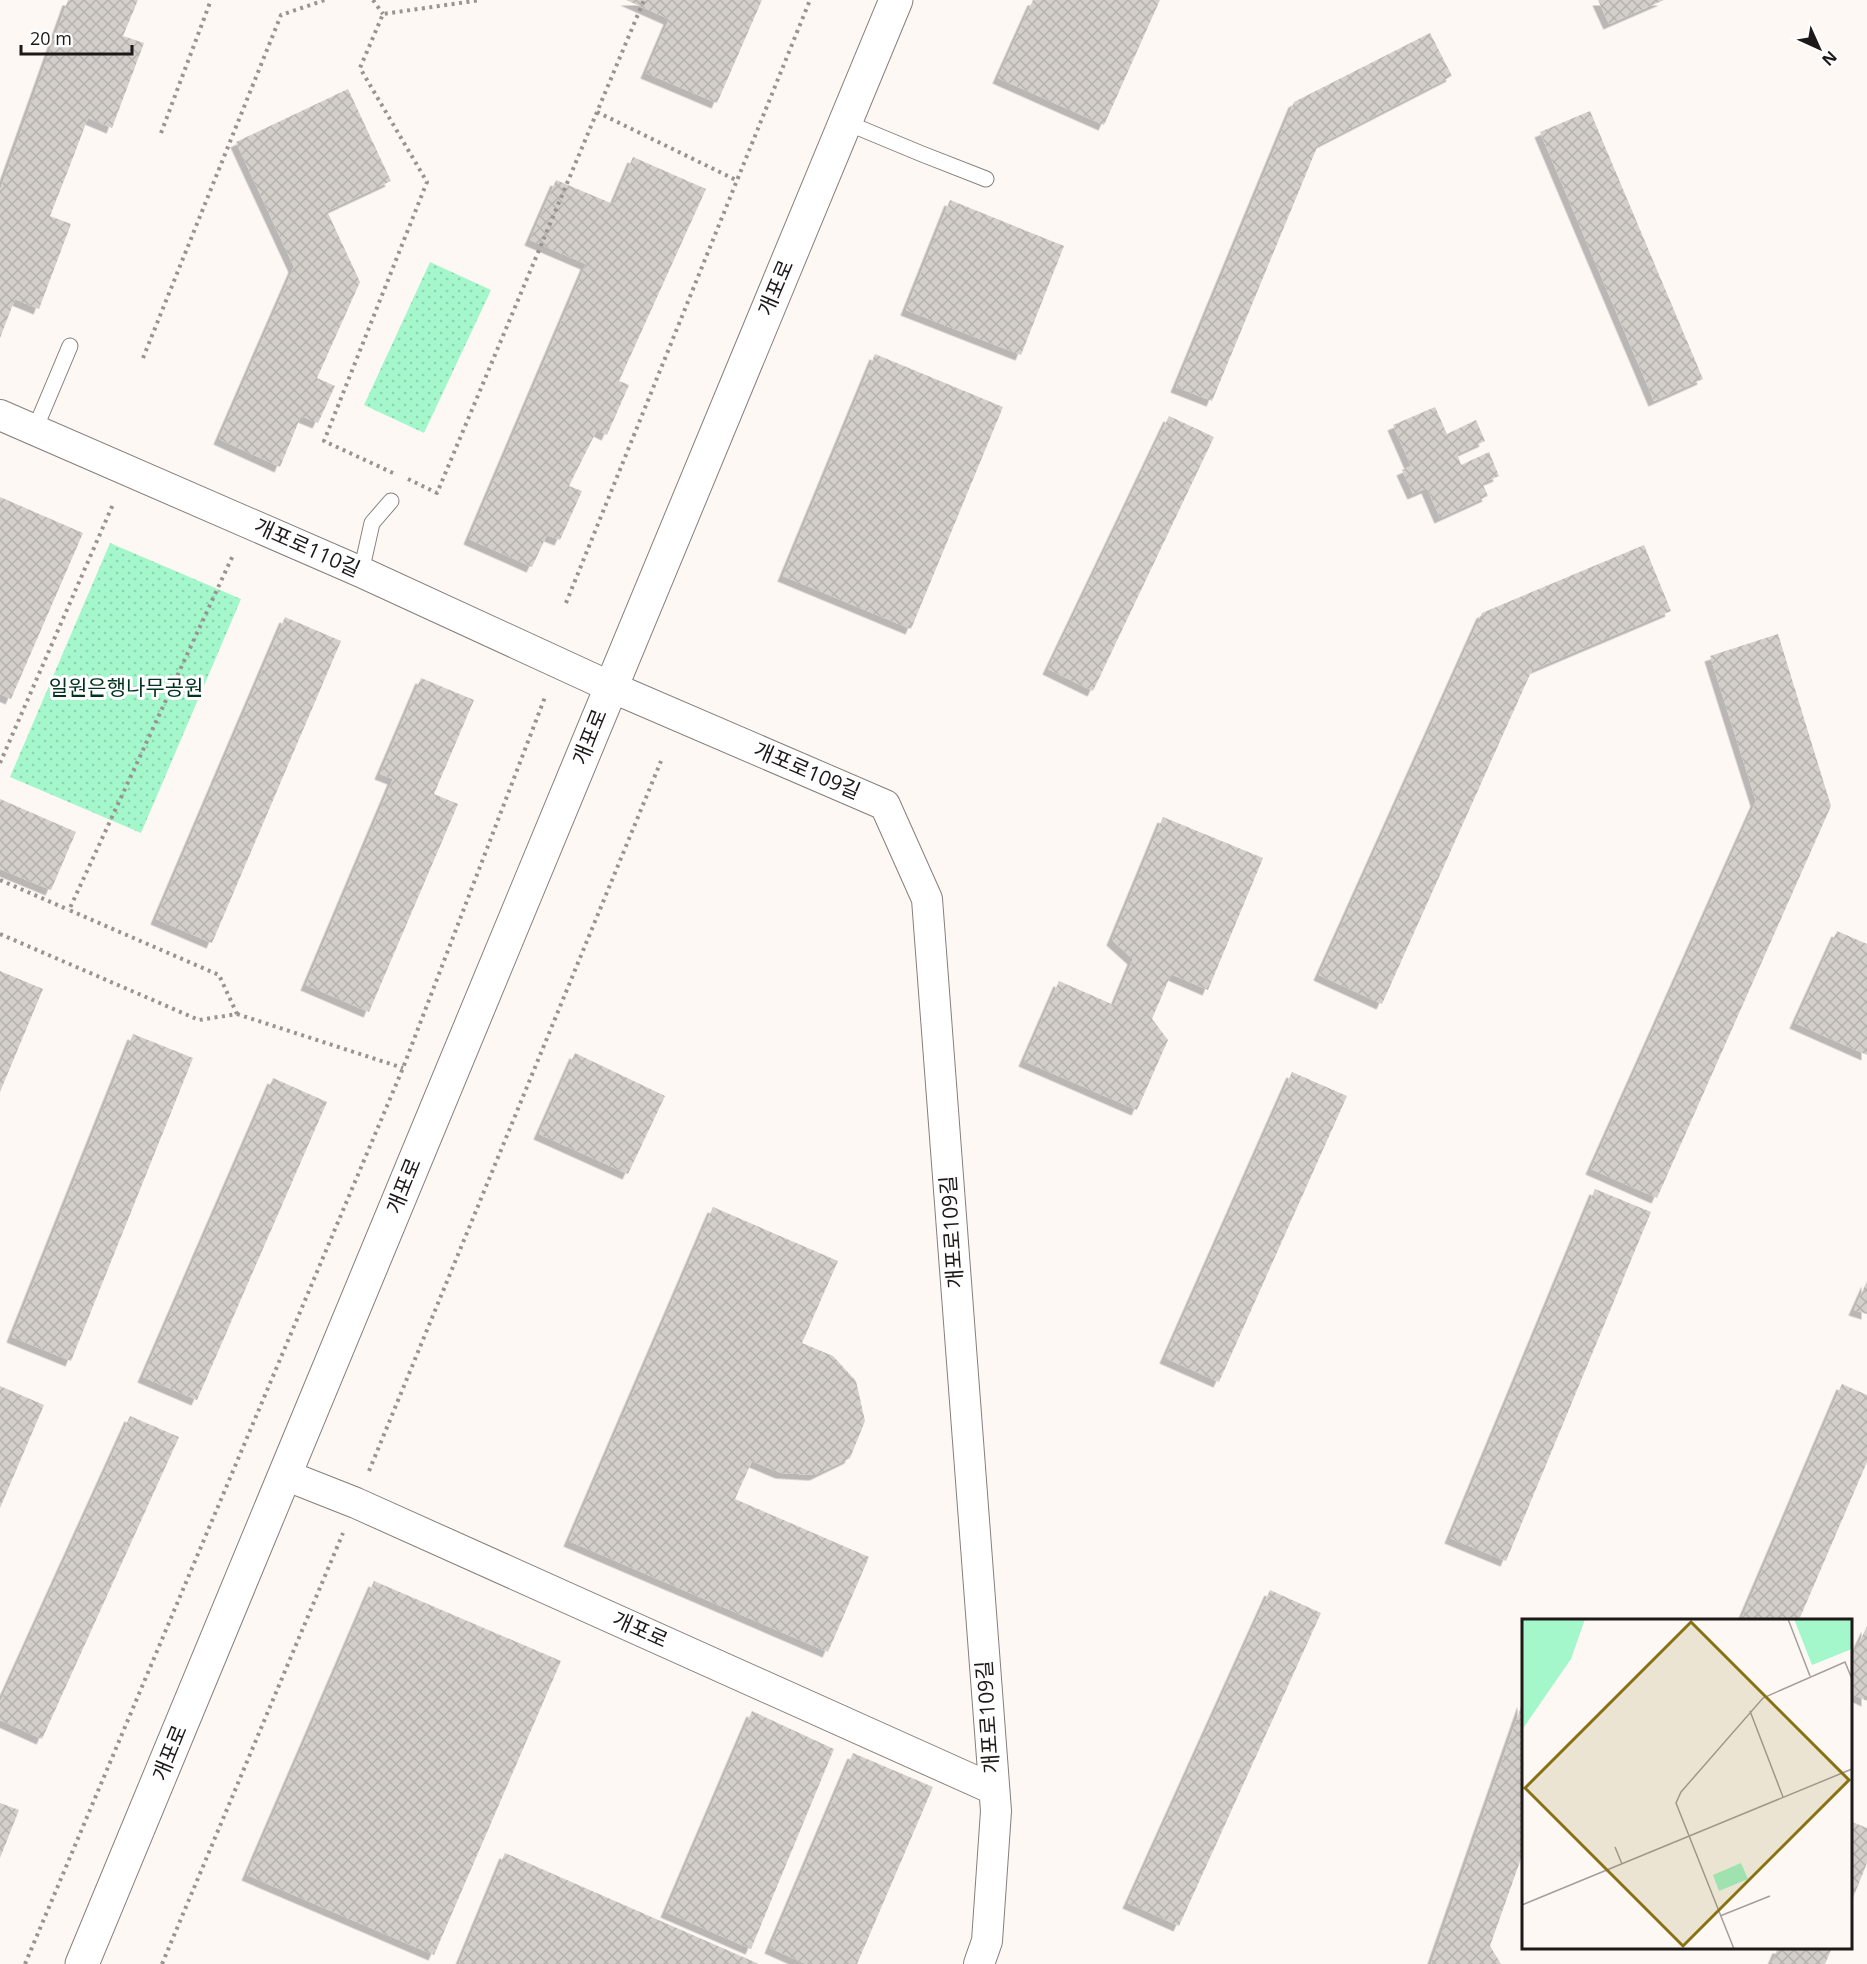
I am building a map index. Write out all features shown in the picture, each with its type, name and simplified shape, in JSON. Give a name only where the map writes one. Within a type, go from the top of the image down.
[{"type":"street","name":"개포로","points":[[82,1964],[896,0]]},
{"type":"street","name":"개포로110길","points":[[0,415],[361,572],[611,687]]},
{"type":"street","name":"개포로109길","points":[[611,687],[885,805],[927,899],[996,1811],[987,1941],[980,1964]]},
{"type":"street","name":"개포로","points":[[285,1475],[356,1503],[993,1789]]},
{"type":"lane","points":[[845,122],[986,179]]},
{"type":"lane","points":[[35,429],[70,346]]},
{"type":"lane","points":[[361,572],[372,524],[391,501]]},
{"type":"path","points":[[161,133],[211,0]]},
{"type":"path","points":[[143,358],[281,15],[325,0]]},
{"type":"path","points":[[373,0],[383,14]]},
{"type":"path","points":[[383,14],[481,0]]},
{"type":"path","points":[[406,479],[437,493],[644,0]]},
{"type":"path","points":[[566,603],[810,0]]},
{"type":"path","points":[[383,14],[360,68],[427,182],[324,441],[396,474]]},
{"type":"path","points":[[597,112],[736,180]]},
{"type":"path","points":[[0,763],[116,499]]},
{"type":"path","points":[[69,910],[236,550]]},
{"type":"path","points":[[25,1964],[403,1068],[545,697]]},
{"type":"path","points":[[162,1964],[356,1503],[661,760]]},
{"type":"path","points":[[0,880],[219,975],[237,1014]]},
{"type":"path","points":[[0,934],[199,1020],[237,1014],[403,1068]]},
{"type":"green space","points":[[430,262],[491,290],[424,433],[364,405]]},
{"type":"green space","name":"일원은행나무공원","points":[[110,543],[241,599],[141,833],[10,777]]},
{"type":"building","points":[[68,0],[138,0],[123,36],[144,43],[112,128],[88,118],[50,216],[71,224],[39,309],[15,299],[0,338],[0,190]]},
{"type":"building","points":[[626,0],[762,0],[717,103],[646,73],[669,19]]},
{"type":"building","points":[[1033,0],[1160,0],[1104,125],[998,78]]},
{"type":"building","points":[[1598,0],[1664,0],[1609,24]]},
{"type":"building","points":[[1430,33],[1452,76],[1318,145],[1212,401],[1176,387],[1294,102]]},
{"type":"building","points":[[348,89],[391,181],[327,211],[360,282],[317,378],[335,386],[318,423],[301,416],[280,467],[219,439],[294,267],[236,142]]},
{"type":"building","points":[[1590,111],[1703,379],[1654,401],[1540,132]]},
{"type":"building","points":[[633,157],[706,189],[619,381],[629,385],[607,435],[597,430],[569,486],[582,491],[560,540],[547,535],[532,567],[469,539],[586,264],[530,240],[556,180],[613,204]]},
{"type":"building","points":[[950,200],[1064,246],[1021,355],[906,310]]},
{"type":"building","points":[[875,354],[1003,407],[911,629],[783,576]]},
{"type":"building","points":[[1435,407],[1447,434],[1476,420],[1485,441],[1457,454],[1461,465],[1489,452],[1499,476],[1482,483],[1488,496],[1440,518],[1427,488],[1413,494],[1402,470],[1411,466],[1393,425]]},
{"type":"building","points":[[1169,416],[1214,437],[1093,691],[1048,669]]},
{"type":"building","points":[[0,497],[83,533],[11,699],[0,694]]},
{"type":"building","points":[[1644,545],[1671,611],[1532,670],[1382,1004],[1319,975],[1482,613]]},
{"type":"building","points":[[285,617],[341,641],[212,943],[156,919]]},
{"type":"building","points":[[1778,634],[1831,806],[1657,1198],[1591,1169],[1756,801],[1710,656]]},
{"type":"building","points":[[421,678],[474,700],[434,794],[458,804],[369,1012],[306,985],[393,779],[380,774]]},
{"type":"building","points":[[0,799],[76,832],[51,890],[0,869]]},
{"type":"building","points":[[1163,817],[1263,858],[1208,990],[1171,974],[1152,1019],[1168,1040],[1137,1110],[1024,1061],[1059,981],[1114,1005],[1133,959],[1112,940]]},
{"type":"building","points":[[1837,931],[1867,944],[1867,1055],[1795,1023]]},
{"type":"building","points":[[0,971],[43,989],[0,1092]]},
{"type":"building","points":[[133,1034],[193,1058],[71,1361],[12,1337]]},
{"type":"building","points":[[575,1053],[665,1096],[628,1174],[539,1134]]},
{"type":"building","points":[[1292,1072],[1347,1096],[1219,1382],[1165,1358]]},
{"type":"building","points":[[273,1078],[327,1102],[197,1400],[143,1377]]},
{"type":"building","points":[[1595,1189],[1651,1212],[1506,1561],[1450,1538]]},
{"type":"building","points":[[713,1207],[838,1261],[802,1343],[833,1356],[856,1381],[865,1421],[850,1458],[815,1475],[781,1473],[752,1461],[735,1499],[869,1557],[828,1652],[569,1541]]},
{"type":"building","points":[[1867,1281],[1867,1314],[1854,1310]]},
{"type":"building","points":[[1842,1384],[1867,1395],[1867,1462],[1799,1619],[1741,1619]]},
{"type":"building","points":[[0,1386],[44,1405],[0,1508]]},
{"type":"building","points":[[130,1416],[179,1437],[42,1739],[0,1720],[0,1702]]},
{"type":"building","points":[[374,1581],[561,1661],[434,1955],[247,1875]]},
{"type":"building","points":[[1270,1590],[1321,1613],[1179,1926],[1128,1903]]},
{"type":"building","points":[[1867,1626],[1867,1701],[1852,1694],[1852,1658]]},
{"type":"building","points":[[1522,1704],[1522,1856],[1490,1946],[1501,1964],[1431,1964]]},
{"type":"building","points":[[752,1711],[834,1749],[751,1949],[666,1912]]},
{"type":"building","points":[[853,1753],[933,1787],[857,1964],[806,1964],[770,1948]]},
{"type":"building","points":[[0,1803],[19,1810],[0,1858]]},
{"type":"building","points":[[1852,1822],[1867,1828],[1867,1863],[1852,1900]]},
{"type":"building","points":[[505,1853],[759,1964],[459,1964]]},
{"type":"building","points":[[1778,1949],[1832,1949],[1825,1964],[1771,1964]]}]
